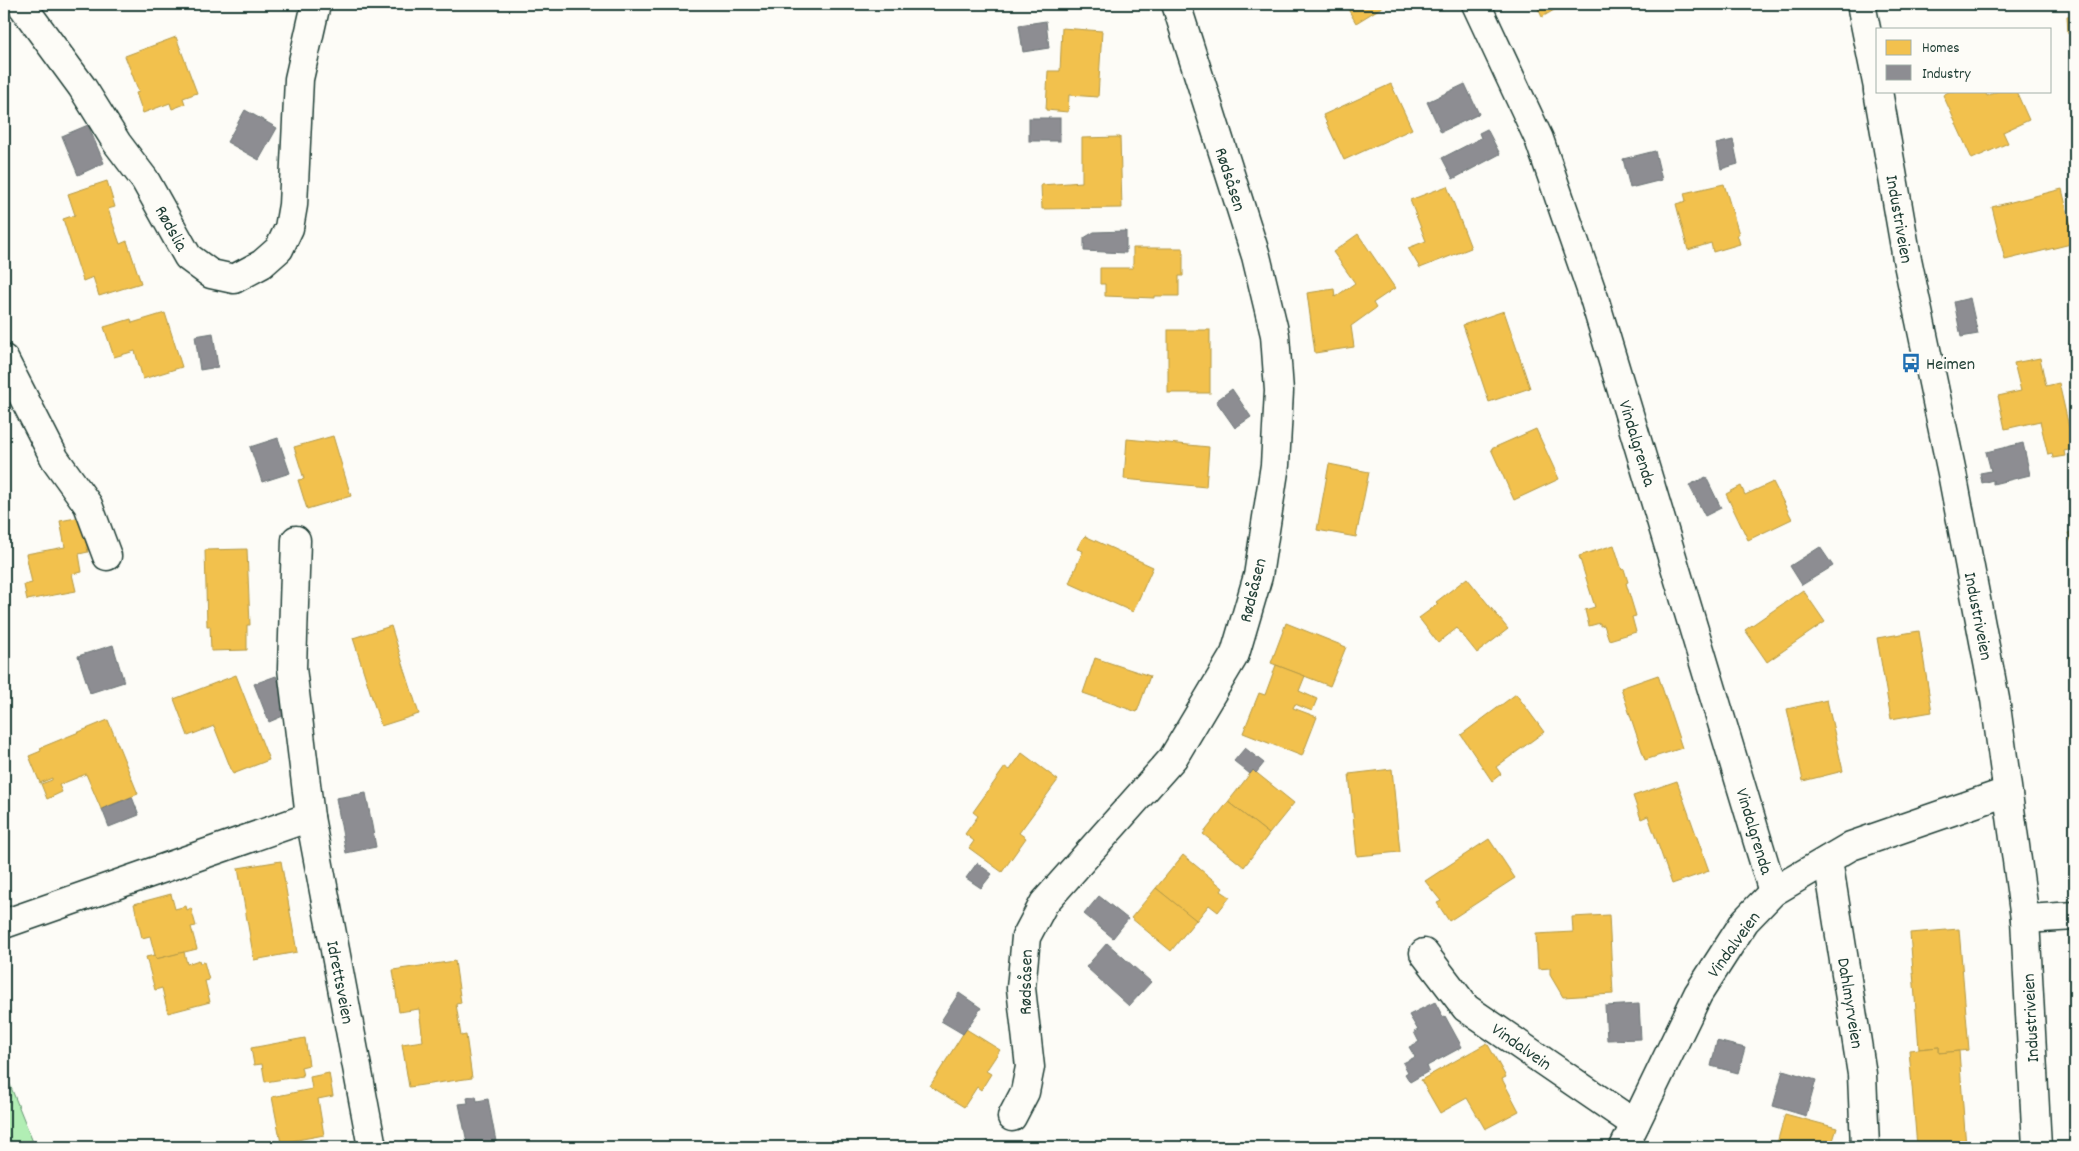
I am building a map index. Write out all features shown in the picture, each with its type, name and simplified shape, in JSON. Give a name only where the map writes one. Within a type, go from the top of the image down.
[{"type":"street","name":"Rødslia","points":[[21,4],[82,88],[117,143],[145,180],[188,257],[211,274],[234,279],[262,264],[280,248],[289,228],[294,205],[299,79],[316,4]]},
{"type":"street","name":"Rødsåsen","points":[[1012,1117],[1025,1092],[1030,1067],[1021,988],[1026,937],[1044,903],[1174,758],[1234,654],[1258,576],[1276,466],[1279,392],[1275,335],[1256,256],[1176,4]]},
{"type":"street","name":"Vindalgrenda","points":[[1476,4],[1539,139],[1594,298],[1773,892]]},
{"type":"street","name":"Industriveien","points":[[1861,4],[1876,80]]},
{"type":"street","name":"Industriveien","points":[[1878,92],[1907,259],[1952,473],[1995,699],[2024,919],[2037,1147]]},
{"type":"street","points":[[4,359],[54,459],[88,505],[107,556]]},
{"type":"street","name":"Idrettsveien","points":[[296,540],[292,668],[310,817],[372,1147]]},
{"type":"street","name":"Vindalveien","points":[[1629,1136],[1698,994],[1746,921],[1773,892],[1851,846],[2007,792]]},
{"type":"street","points":[[4,924],[310,817]]},
{"type":"street","name":"Dahlmyrveien","points":[[1828,860],[1862,1074],[1865,1147]]},
{"type":"street","points":[[2024,919],[2075,916]]},
{"type":"street","name":"Vindalvein","points":[[1424,953],[1466,1008],[1629,1136]]},
{"type":"green space","points":[[4,1070],[35,1147],[4,1147]]},
{"type":"building: Homes","points":[[1345,4],[1387,4],[1356,23]]},
{"type":"building: Homes","points":[[1536,4],[1562,4],[1542,17]]},
{"type":"building: Homes","points":[[2075,15],[2075,33],[2068,33],[2067,16]]},
{"type":"building: Homes","points":[[1062,28],[1102,31],[1098,97],[1069,95],[1068,112],[1046,110],[1048,71],[1060,71]]},
{"type":"building: Homes","points":[[176,37],[197,93],[183,98],[185,104],[172,109],[170,103],[143,113],[136,93],[139,92],[125,56]]},
{"type":"building: Homes","points":[[1391,84],[1412,129],[1344,160],[1323,115]]},
{"type":"building: Homes","points":[[1948,92],[1985,92],[1987,96],[1996,92],[2016,92],[2029,120],[2003,132],[2008,143],[1972,159],[1943,95]]},
{"type":"building: Homes","points":[[1120,137],[1122,208],[1042,209],[1041,185],[1082,182],[1082,138]]},
{"type":"building: Homes","points":[[107,181],[115,207],[108,209],[120,244],[127,241],[141,283],[99,296],[93,277],[83,281],[63,219],[75,215],[68,194]]},
{"type":"building: Homes","points":[[1724,184],[1739,234],[1737,234],[1740,244],[1713,252],[1711,243],[1688,250],[1676,204],[1686,201],[1684,193]]},
{"type":"building: Homes","points":[[1447,186],[1471,248],[1420,268],[1408,248],[1426,241],[1410,200]]},
{"type":"building: Homes","points":[[2062,189],[2075,243],[2005,260],[1992,207]]},
{"type":"building: Homes","points":[[1358,234],[1395,288],[1373,303],[1376,308],[1351,326],[1354,347],[1315,353],[1307,293],[1334,289],[1335,297],[1355,283],[1333,252]]},
{"type":"building: Homes","points":[[1133,248],[1183,248],[1183,276],[1179,276],[1179,296],[1154,296],[1154,298],[1105,296],[1105,284],[1100,284],[1100,268],[1133,268]]},
{"type":"building: Homes","points":[[1504,311],[1530,388],[1489,402],[1463,325]]},
{"type":"building: Homes","points":[[165,313],[182,367],[143,379],[135,351],[114,357],[104,327],[131,319],[132,323]]},
{"type":"building: Homes","points":[[1168,330],[1210,330],[1210,393],[1168,393]]},
{"type":"building: Homes","points":[[2040,358],[2046,386],[2059,383],[2074,449],[2064,451],[2065,456],[2053,458],[2052,454],[2048,455],[2040,421],[2005,429],[1998,396],[2021,391],[2014,363]]},
{"type":"building: Homes","points":[[1536,429],[1559,479],[1514,500],[1491,449]]},
{"type":"building: Homes","points":[[333,436],[351,496],[307,509],[298,480],[304,479],[294,447]]},
{"type":"building: Homes","points":[[1127,439],[1209,447],[1206,487],[1124,479]]},
{"type":"building: Homes","points":[[1329,464],[1369,472],[1356,537],[1317,530]]},
{"type":"building: Homes","points":[[1773,482],[1792,519],[1748,540],[1726,494],[1741,486],[1745,495]]},
{"type":"building: Homes","points":[[81,517],[88,552],[79,554],[82,572],[72,574],[76,591],[27,600],[24,585],[32,583],[26,554],[65,547],[60,521]]},
{"type":"building: Homes","points":[[2075,530],[2075,549],[2068,533]]},
{"type":"building: Homes","points":[[1085,536],[1153,567],[1133,612],[1069,583],[1083,551],[1077,549]]},
{"type":"building: Homes","points":[[1614,545],[1628,582],[1626,583],[1636,616],[1632,617],[1636,632],[1609,640],[1604,625],[1600,626],[1600,623],[1589,626],[1585,610],[1595,607],[1579,556]]},
{"type":"building: Homes","points":[[247,549],[250,625],[247,625],[247,650],[211,651],[210,626],[207,626],[205,550]]},
{"type":"building: Homes","points":[[1467,578],[1508,629],[1477,653],[1457,628],[1438,643],[1419,618]]},
{"type":"building: Homes","points":[[1803,590],[1825,622],[1767,662],[1745,630]]},
{"type":"building: Homes","points":[[1286,623],[1346,647],[1330,686],[1271,663]]},
{"type":"building: Homes","points":[[391,626],[419,714],[381,726],[353,638]]},
{"type":"building: Homes","points":[[1919,631],[1932,712],[1891,719],[1877,638]]},
{"type":"building: Homes","points":[[1095,658],[1150,676],[1137,712],[1083,693]]},
{"type":"building: Homes","points":[[1276,665],[1305,676],[1299,691],[1317,699],[1312,711],[1295,704],[1293,708],[1317,717],[1302,756],[1243,733],[1259,693],[1265,695]]},
{"type":"building: Homes","points":[[236,675],[269,760],[233,774],[214,726],[188,736],[174,699]]},
{"type":"building: Homes","points":[[1658,675],[1682,748],[1645,760],[1621,688]]},
{"type":"building: Homes","points":[[1516,694],[1544,732],[1496,767],[1501,774],[1492,781],[1461,735]]},
{"type":"building: Homes","points":[[1827,700],[1843,771],[1803,781],[1787,709]]},
{"type":"building: Homes","points":[[108,720],[138,794],[101,809],[86,774],[59,785],[62,792],[47,799],[41,784],[52,780],[52,778],[40,783],[29,756],[41,751],[40,748]]},
{"type":"building: Homes","points":[[1022,753],[1058,780],[1019,833],[1026,838],[1002,872],[969,848],[974,841],[965,834],[978,816],[973,812],[1005,767],[1010,770]]},
{"type":"building: Homes","points":[[1392,769],[1400,852],[1357,856],[1349,774]]},
{"type":"building: Homes","points":[[1253,770],[1294,803],[1269,834],[1228,802]]},
{"type":"building: Homes","points":[[1677,781],[1709,871],[1672,884],[1648,816],[1641,819],[1633,796]]},
{"type":"building: Homes","points":[[1228,802],[1269,834],[1244,867],[1203,834]]},
{"type":"building: Homes","points":[[1489,839],[1515,878],[1449,921],[1437,903],[1441,901],[1425,881]]},
{"type":"building: Homes","points":[[1183,855],[1223,888],[1221,891],[1230,897],[1218,912],[1209,905],[1196,921],[1156,888]]},
{"type":"building: Homes","points":[[281,861],[297,952],[254,960],[238,868]]},
{"type":"building: Homes","points":[[1156,888],[1196,920],[1171,951],[1131,918]]},
{"type":"building: Homes","points":[[171,894],[175,909],[186,906],[187,910],[191,908],[196,926],[191,927],[197,949],[156,959],[150,936],[142,938],[134,904]]},
{"type":"building: Homes","points":[[1609,915],[1613,994],[1563,997],[1550,975],[1550,968],[1538,969],[1536,934],[1573,932],[1572,917]]},
{"type":"building: Homes","points":[[1959,929],[1969,1050],[1939,1053],[1939,1047],[1919,1049],[1910,933]]},
{"type":"building: Homes","points":[[184,952],[187,964],[199,960],[200,963],[204,962],[209,980],[205,981],[210,1002],[168,1013],[162,988],[155,990],[146,957],[155,955],[156,959]]},
{"type":"building: Homes","points":[[455,961],[461,1003],[456,1004],[461,1036],[466,1035],[472,1078],[409,1087],[402,1044],[423,1041],[419,1009],[399,1012],[393,970]]},
{"type":"building: Homes","points":[[966,1029],[1000,1050],[986,1071],[991,1074],[981,1090],[977,1087],[964,1107],[930,1086]]},
{"type":"building: Homes","points":[[305,1038],[309,1065],[301,1067],[303,1076],[265,1082],[262,1064],[254,1065],[251,1048]]},
{"type":"building: Homes","points":[[1487,1043],[1506,1077],[1502,1079],[1519,1111],[1485,1129],[1467,1098],[1440,1113],[1421,1080]]},
{"type":"building: Homes","points":[[1939,1047],[1939,1053],[1959,1051],[1966,1147],[1917,1147],[1909,1050]]},
{"type":"building: Homes","points":[[329,1073],[333,1096],[318,1099],[324,1135],[281,1143],[272,1097],[312,1089],[310,1077]]},
{"type":"building: Homes","points":[[1785,1114],[1837,1128],[1831,1147],[1776,1147]]},
{"type":"building: Homes","points":[[1434,1142],[1436,1147],[1421,1147]]},
{"type":"building: Industry","points":[[1046,21],[1049,48],[1023,52],[1019,25]]},
{"type":"building: Industry","points":[[1465,84],[1479,114],[1441,132],[1427,102]]},
{"type":"building: Industry","points":[[245,110],[277,128],[259,160],[227,142]]},
{"type":"building: Industry","points":[[1029,118],[1060,118],[1060,141],[1029,141]]},
{"type":"building: Industry","points":[[88,125],[104,163],[78,175],[62,136]]},
{"type":"building: Industry","points":[[1487,129],[1500,154],[1453,179],[1442,158],[1481,138],[1479,133]]},
{"type":"building: Industry","points":[[1733,140],[1738,164],[1721,169],[1716,144]]},
{"type":"building: Industry","points":[[1655,151],[1662,180],[1630,188],[1623,159]]},
{"type":"building: Industry","points":[[1126,231],[1126,253],[1084,251],[1084,238],[1094,232]]},
{"type":"building: Industry","points":[[1970,298],[1978,334],[1961,337],[1954,302]]},
{"type":"building: Industry","points":[[213,333],[218,367],[200,370],[195,336]]},
{"type":"building: Industry","points":[[1232,389],[1251,417],[1235,428],[1216,401]]},
{"type":"building: Industry","points":[[278,438],[290,473],[262,482],[250,447]]},
{"type":"building: Industry","points":[[2023,443],[2030,475],[1993,484],[1993,480],[1982,483],[1980,473],[1991,471],[1986,452]]},
{"type":"building: Industry","points":[[1706,477],[1721,508],[1705,516],[1689,485]]},
{"type":"building: Industry","points":[[1820,547],[1833,566],[1802,585],[1790,566]]},
{"type":"building: Industry","points":[[113,645],[124,682],[90,693],[78,656]]},
{"type":"building: Industry","points":[[276,676],[290,713],[269,722],[254,684]]},
{"type":"building: Industry","points":[[1245,748],[1264,763],[1256,773],[1253,770],[1250,774],[1234,761]]},
{"type":"building: Industry","points":[[366,793],[376,847],[346,853],[336,798]]},
{"type":"building: Industry","points":[[132,797],[139,815],[109,827],[102,809]]},
{"type":"building: Industry","points":[[977,863],[992,874],[981,888],[966,878]]},
{"type":"building: Industry","points":[[1099,896],[1128,919],[1113,938],[1084,914]]},
{"type":"building: Industry","points":[[1107,943],[1151,982],[1129,1006],[1086,967]]},
{"type":"building: Industry","points":[[959,993],[981,1008],[963,1034],[941,1021]]},
{"type":"building: Industry","points":[[1435,1002],[1462,1047],[1427,1066],[1429,1071],[1410,1082],[1405,1074],[1408,1072],[1403,1063],[1415,1057],[1409,1047],[1419,1042],[1414,1032],[1418,1030],[1409,1015]]},
{"type":"building: Industry","points":[[1639,1004],[1641,1039],[1607,1040],[1605,1006]]},
{"type":"building: Industry","points":[[1717,1041],[1745,1048],[1738,1073],[1711,1066]]},
{"type":"building: Industry","points":[[1783,1070],[1816,1080],[1806,1116],[1773,1106]]},
{"type":"building: Industry","points":[[476,1096],[477,1101],[488,1099],[497,1147],[468,1147],[459,1104],[468,1103],[467,1098]]},
{"type":"place","name":"Heimen","points":[[1911,363]]}]
